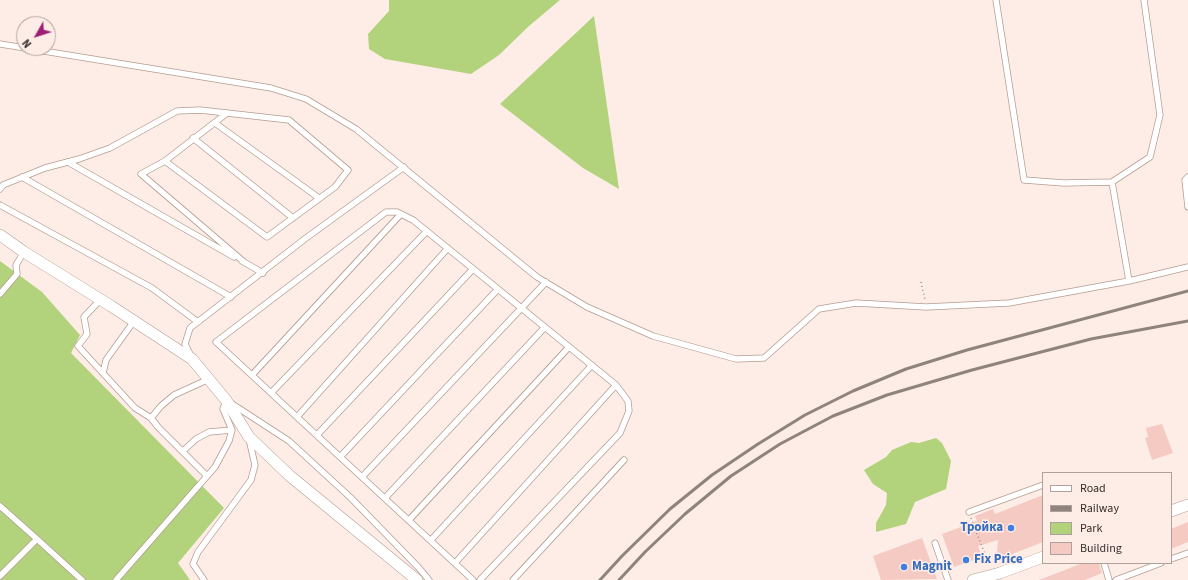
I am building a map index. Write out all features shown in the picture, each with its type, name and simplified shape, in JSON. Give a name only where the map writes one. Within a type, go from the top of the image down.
[{"type":"street","points":[[0,235],[24,252],[101,299],[192,359],[226,400],[248,437],[290,476],[417,580]]},
{"type":"street","points":[[1172,511],[1188,505]]},
{"type":"street","points":[[973,580],[998,576],[1042,557]]},
{"type":"lane","points":[[996,0],[1024,180],[1064,183],[1112,182],[1150,157],[1160,115],[1144,0]]},
{"type":"lane","points":[[0,44],[271,88],[306,99],[356,129],[537,276],[587,307],[653,336],[736,359],[764,358],[819,309],[856,303],[926,307],[1009,303],[1129,281],[1188,267]]},
{"type":"lane","points":[[0,189],[3,185],[22,177],[110,148],[176,110],[200,110],[289,120],[348,170],[335,187],[267,237],[165,161]]},
{"type":"lane","points":[[227,113],[165,161],[141,174],[244,262]]},
{"type":"lane","points":[[215,123],[319,198]]},
{"type":"lane","points":[[193,138],[292,218]]},
{"type":"lane","points":[[68,162],[262,273]]},
{"type":"lane","points":[[192,359],[185,344],[190,328],[306,238],[404,167]]},
{"type":"lane","points":[[1188,176],[1185,180],[1188,207]]},
{"type":"lane","points":[[22,177],[231,297]]},
{"type":"lane","points":[[1112,182],[1129,281]]},
{"type":"lane","points":[[0,205],[152,288],[198,322]]},
{"type":"lane","points":[[473,580],[216,342],[386,212],[401,214],[413,220],[616,385],[628,401],[629,411],[620,433],[480,580]]},
{"type":"lane","points":[[252,375],[401,214]]},
{"type":"lane","points":[[272,393],[427,231]]},
{"type":"lane","points":[[297,417],[448,248]]},
{"type":"lane","points":[[0,294],[17,274],[16,265],[24,252]]},
{"type":"lane","points":[[317,436],[473,269]]},
{"type":"lane","points":[[362,477],[546,282]]},
{"type":"lane","points":[[340,457],[498,289]]},
{"type":"lane","points":[[101,299],[84,318],[87,334],[78,346],[135,408],[152,418],[158,427],[183,450],[207,476]]},
{"type":"lane","points":[[103,373],[106,360],[134,321]]},
{"type":"lane","points":[[385,498],[545,327]]},
{"type":"lane","points":[[409,520],[569,347]]},
{"type":"lane","points":[[430,540],[592,365]]},
{"type":"lane","points":[[152,418],[161,406],[174,394],[209,379]]},
{"type":"lane","points":[[455,563],[616,385]]},
{"type":"lane","points":[[116,580],[215,467],[229,441],[232,430],[224,409],[226,400],[289,441],[351,498],[429,580]]},
{"type":"lane","points":[[183,450],[196,439],[209,432],[232,430]]},
{"type":"lane","points":[[204,580],[193,564],[198,552],[251,480],[255,465],[248,437]]},
{"type":"lane","points":[[513,580],[624,460]]},
{"type":"lane","points":[[969,512],[1042,485]]},
{"type":"lane","points":[[0,506],[82,580]]},
{"type":"lane","points":[[0,576],[38,539]]},
{"type":"lane","points":[[935,543],[948,580]]},
{"type":"lane","points":[[1172,559],[1188,553]]},
{"type":"lane","points":[[1104,564],[1109,580]]},
{"type":"lane","points":[[1116,580],[1158,564]]},
{"type":"path","points":[[921,282],[926,307]]},
{"type":"path","points":[[969,512],[998,576]]},
{"type":"green space","points":[[389,0],[560,0],[529,26],[499,55],[471,74],[385,59],[369,49],[368,34],[389,11]]},
{"type":"green space","points":[[594,16],[619,189],[583,168],[500,104]]},
{"type":"green space","points":[[0,261],[42,292],[80,335],[71,353],[224,508],[178,563],[190,580],[0,580]]},
{"type":"green space","points":[[936,438],[942,443],[951,461],[946,489],[915,502],[906,524],[876,532],[876,523],[886,505],[887,493],[873,484],[864,470],[886,457],[892,450],[911,442],[919,443]]},
{"type":"building","points":[[1162,424],[1173,453],[1152,460],[1145,438],[1148,437],[1146,428]]},
{"type":"building","name":"Тройка","points":[[1042,495],[1042,542],[1002,558],[997,552],[998,540],[978,546],[982,557],[954,567],[942,534],[977,521],[975,516],[993,509],[995,514]]},
{"type":"building","points":[[1188,522],[1188,542],[1172,549],[1172,529]]},
{"type":"building","name":"Magnit","points":[[922,538],[937,579],[881,580],[873,556]]},
{"type":"building","points":[[1080,564],[1099,564],[1102,573],[1085,580],[1039,580]]},
{"type":"railway","points":[[600,580],[670,509],[712,475],[805,415],[853,391],[906,369],[967,350],[1188,291]]},
{"type":"railway","points":[[619,580],[645,552],[685,514],[731,476],[780,444],[833,416],[887,395],[972,370],[1091,339],[1188,321]]},
{"type":"place","name":"Тройка","points":[[1011,528]]},
{"type":"place","name":"Fix Price","points":[[966,560]]},
{"type":"place","name":"Magnit","points":[[904,567]]}]
